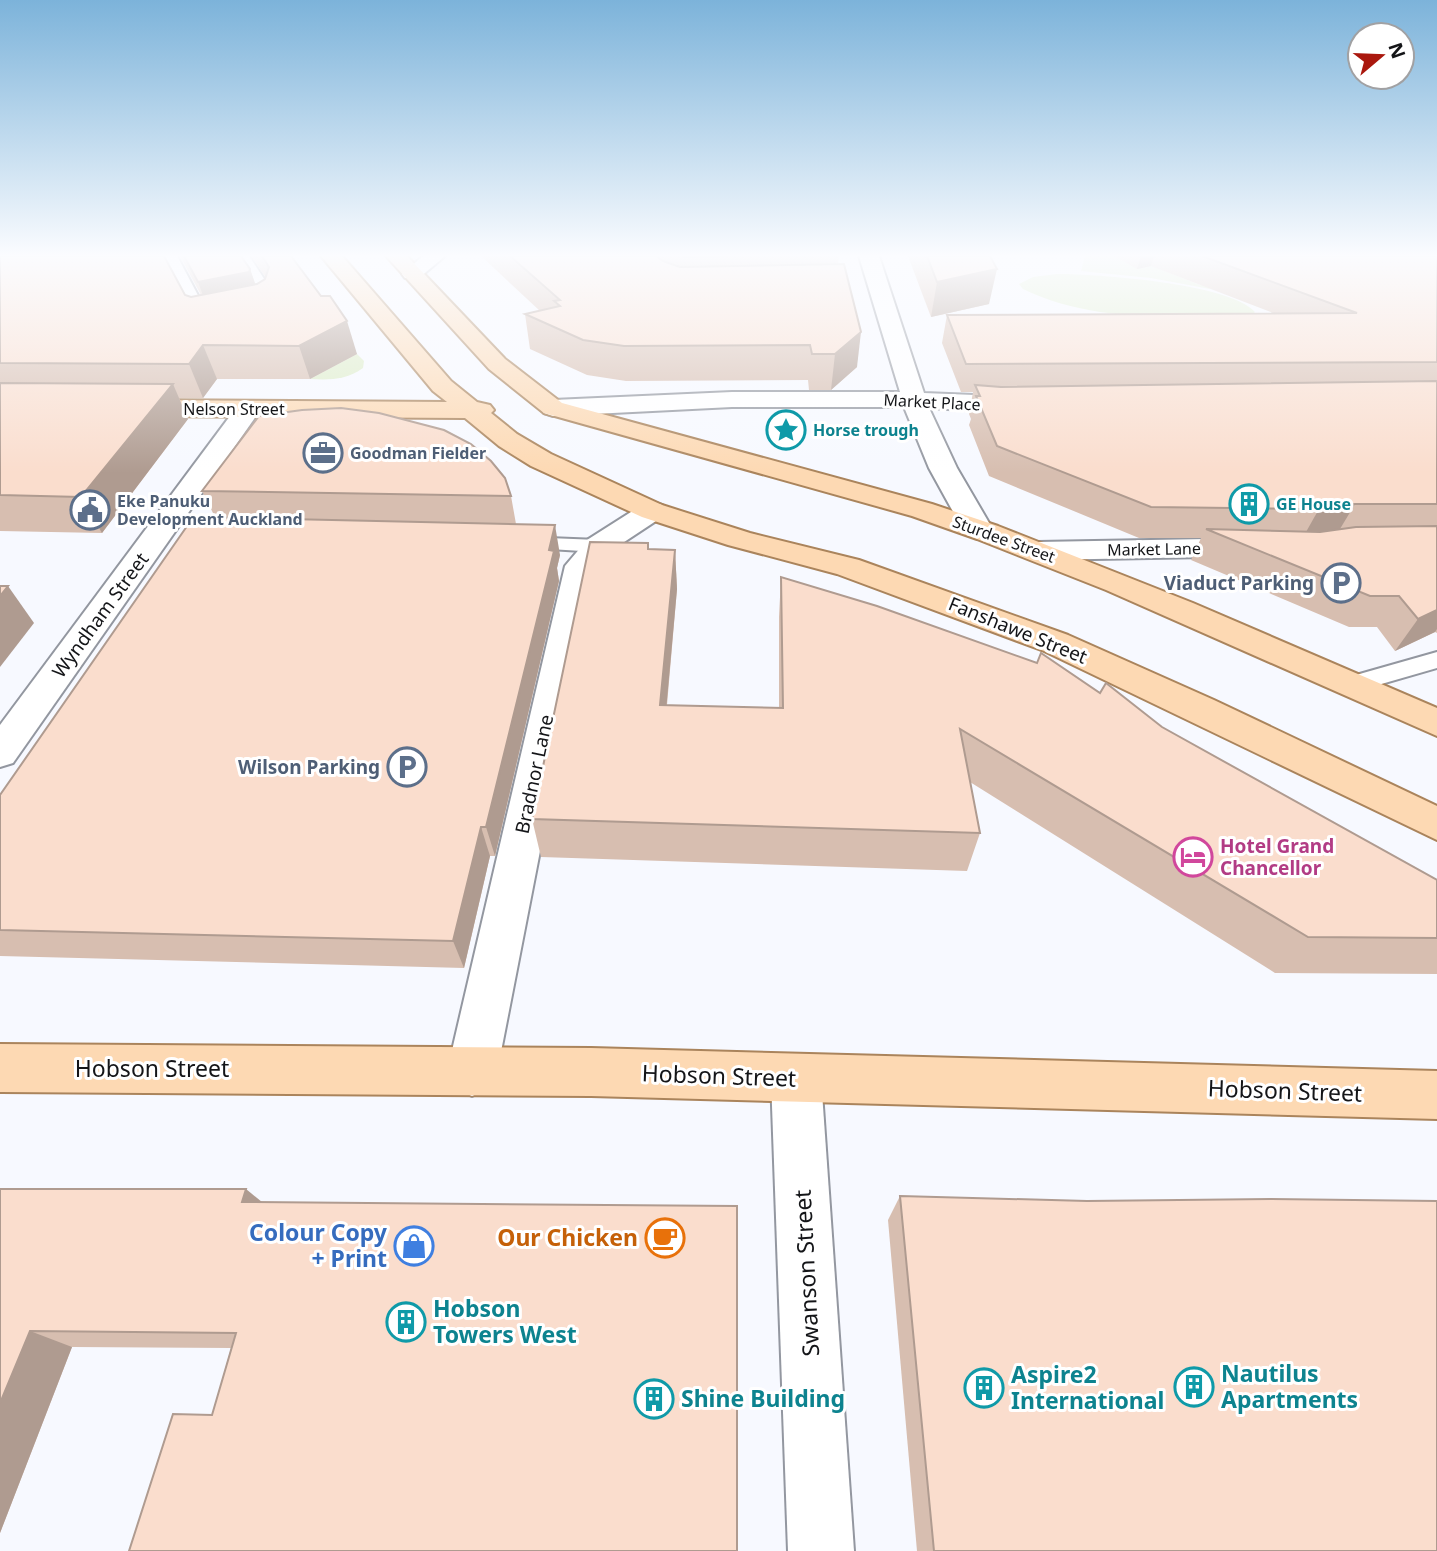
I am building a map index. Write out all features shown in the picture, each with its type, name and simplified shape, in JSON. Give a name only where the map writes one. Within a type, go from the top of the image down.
[{"type":"main road","name":"Fanshawe Street","points":[[392,328],[427,370],[468,410],[541,460],[652,512],[848,568],[1056,643],[1201,709],[1437,824]]},
{"type":"main road","points":[[464,328],[497,364],[553,408],[561,440],[583,478]]},
{"type":"main road","name":"Nelson Street","points":[[101,408],[553,408]]},
{"type":"main road","name":"Sturdee Street","points":[[553,408],[922,510],[977,528],[1038,551],[1437,723]]},
{"type":"main road","name":"Hobson Street","points":[[0,1068],[796,1078],[1437,1096]]},
{"type":"street","points":[[885,328],[943,468],[977,528]]},
{"type":"street","name":"Market Place","points":[[553,408],[642,401],[914,400],[994,405],[1051,404]]},
{"type":"street","name":"Wyndham Street","points":[[0,753],[166,539],[248,409]]},
{"type":"street","name":"Bradnor Lane","points":[[471,1072],[580,566],[598,546],[652,512]]},
{"type":"street","name":"Market Lane","points":[[1038,551],[1207,548],[1279,551]]},
{"type":"street","name":"Swanson Street","points":[[796,1078],[821,1551]]},
{"type":"lane","points":[[510,543],[598,546]]},
{"type":"lane","points":[[1350,685],[1437,660]]},
{"type":"green space","points":[[357,354],[364,361],[363,368],[357,372],[338,378],[310,379]]},
{"type":"building","points":[[0,328],[333,328],[299,346],[203,345],[189,364],[0,363]]},
{"type":"building","points":[[557,328],[860,328],[861,332],[835,354],[812,354],[810,345],[624,346],[583,340]]},
{"type":"building","points":[[952,328],[1437,328],[1437,362],[966,364]]},
{"type":"building","name":"GE House","points":[[1437,381],[1437,504],[1355,504],[1319,509],[1151,507],[997,446],[976,396],[980,396],[975,385],[1001,387]]},
{"type":"building","points":[[0,383],[173,384],[81,497],[0,495]]},
{"type":"building","points":[[341,408],[379,413],[444,430],[471,444],[491,461],[505,478],[511,496],[202,491],[259,416]]},
{"type":"building","name":"Wilson Parking","points":[[192,519],[555,525],[549,550],[554,551],[486,827],[481,827],[453,941],[0,930],[0,795]]},
{"type":"building","points":[[1437,526],[1437,610],[1418,619],[1399,596],[1370,596],[1206,529],[1320,532],[1356,527]]},
{"type":"building","points":[[590,542],[648,543],[648,549],[675,550],[660,705],[783,708],[781,577],[877,606],[1037,663],[1041,653],[1100,693],[1106,683],[1162,727],[1437,880],[1437,938],[1308,937],[960,729],[980,833],[532,819]]},
{"type":"building","points":[[0,586],[8,586],[0,596]]},
{"type":"building","points":[[0,1189],[246,1189],[242,1202],[737,1206],[737,1551],[129,1551],[173,1414],[212,1415],[236,1333],[30,1331],[0,1403]]},
{"type":"building","points":[[900,1196],[1087,1201],[1437,1201],[1437,1551],[934,1551]]},
{"type":"place","name":"Horse trough","points":[[786,430]]},
{"type":"place","name":"Goodman Fielder","points":[[323,453]]},
{"type":"place","name":"GE House","points":[[1249,504]]},
{"type":"place","name":"Eke Panuku Development Auckland","points":[[90,510]]},
{"type":"place","name":"Viaduct Parking","points":[[1341,583]]},
{"type":"place","name":"Wilson Parking","points":[[407,767]]},
{"type":"place","name":"Hotel Grand Chancellor","points":[[1193,857]]},
{"type":"place","name":"Our Chicken","points":[[665,1238]]},
{"type":"place","name":"Colour Copy + Print","points":[[414,1246]]},
{"type":"place","name":"Hobson Towers West","points":[[406,1322]]},
{"type":"place","name":"Nautilus Apartments","points":[[1194,1387]]},
{"type":"place","name":"Aspire2 International","points":[[984,1388]]},
{"type":"place","name":"Shine Building","points":[[654,1399]]}]
